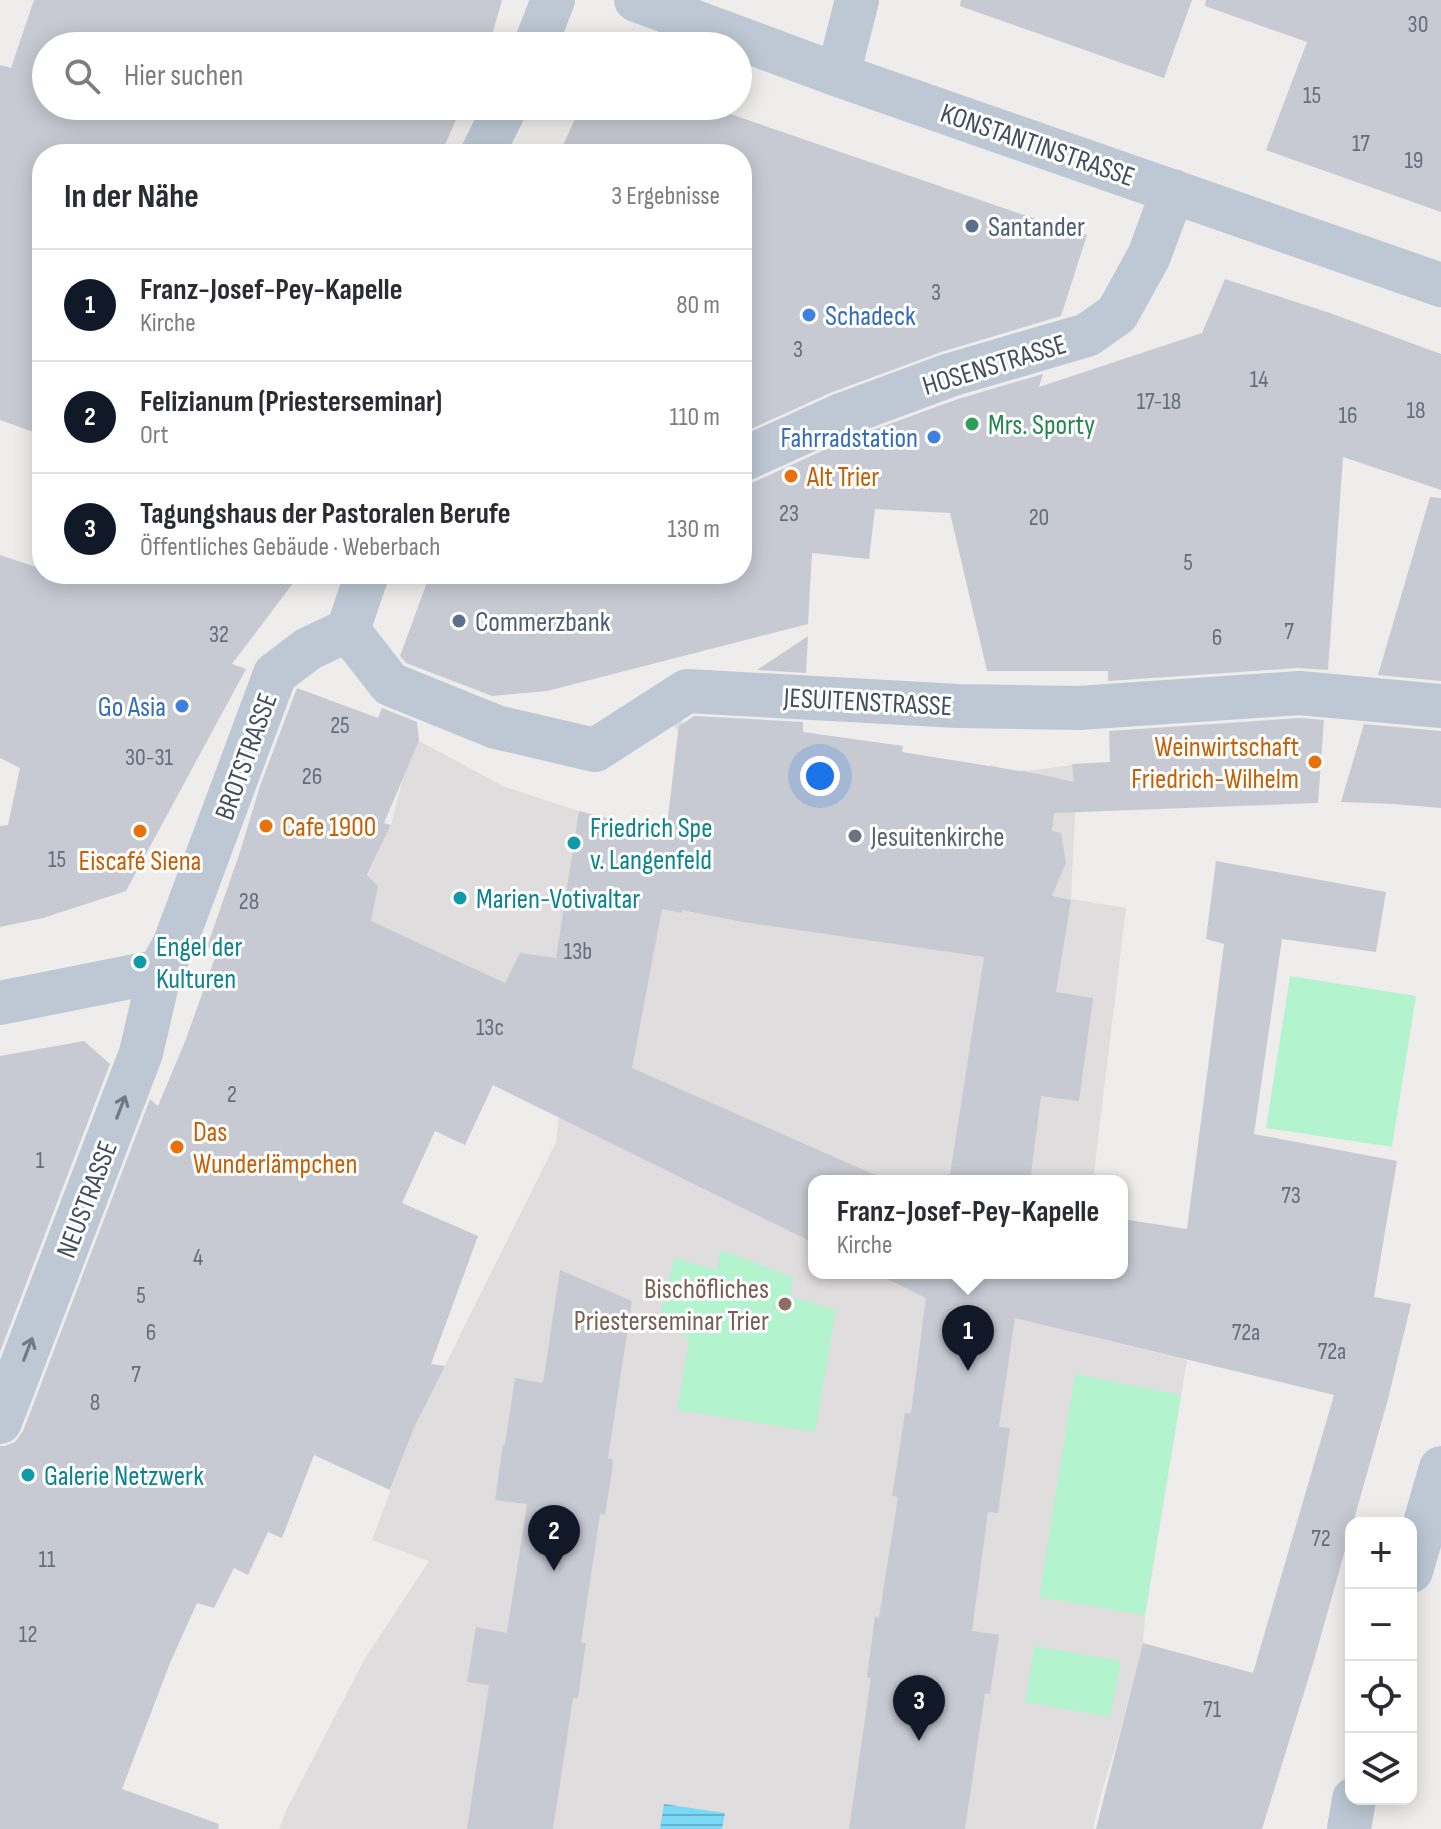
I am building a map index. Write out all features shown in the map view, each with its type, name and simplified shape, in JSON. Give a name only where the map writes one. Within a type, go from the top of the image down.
[{"type":"street","points":[[540,32],[553,0]]},
{"type":"street","name":"KONSTANTINSTRASSE","points":[[636,0],[722,32]]},
{"type":"street","points":[[838,75],[857,0]]},
{"type":"street","name":"KONSTANTINSTRASSE","points":[[752,43],[1441,285]]},
{"type":"street","points":[[487,144],[499,120]]},
{"type":"street","name":"HOSENSTRASSE","points":[[752,455],[839,416],[950,375],[1087,335],[1117,314],[1149,256],[1173,191]]},
{"type":"street","points":[[348,630],[364,584]]},
{"type":"street","name":"JESUITENSTRASSE","points":[[348,630],[390,684],[496,727],[595,750],[687,691],[958,706],[1078,708],[1300,693],[1441,706]]},
{"type":"street","name":"BROTSTRASSE","points":[[160,971],[175,943],[275,674],[308,649],[348,630]]},
{"type":"street","points":[[0,1003],[160,971]]},
{"type":"street","name":"NEUSTRASSE","points":[[0,1422],[141,1053],[160,971]]},
{"type":"street","points":[[1417,1550],[1441,1468]]},
{"type":"street","points":[[1349,1829],[1353,1805]]},
{"type":"shaded area","name":"Bischöfliches Priesterseminar Trier","points":[[681,720],[686,726],[843,747],[844,738],[855,739],[854,749],[903,746],[902,756],[990,765],[997,766],[997,769],[1022,772],[1072,765],[1076,794],[1071,899],[1126,908],[1094,1175],[808,1175],[808,1279],[1102,1279],[1088,1336],[1187,1360],[1143,1643],[1093,1829],[279,1829],[364,1660],[429,1561],[372,1540],[414,1428],[556,1142],[559,1117],[207,947],[238,858],[368,875],[391,825],[403,778],[419,741],[503,786],[579,811],[666,834],[678,730],[673,725]]},
{"type":"green space","points":[[1290,976],[1416,996],[1392,1147],[1266,1128]]},
{"type":"green space","points":[[721,1250],[792,1277],[791,1297],[836,1310],[815,1432],[677,1410],[689,1339],[659,1322],[674,1258],[717,1270]]},
{"type":"green space","points":[[1075,1374],[1181,1395],[1145,1615],[1039,1597]]},
{"type":"green space","points":[[1034,1646],[1121,1661],[1110,1717],[1025,1702]]},
{"type":"water","points":[[664,1804],[725,1813],[722,1829],[660,1829]]},
{"type":"building","points":[[34,0],[502,0],[493,32],[32,32],[32,120],[456,120],[445,144],[32,144],[32,431],[0,420],[0,65],[11,68]]},
{"type":"building","points":[[961,0],[1192,0],[1164,78],[960,6]]},
{"type":"building","points":[[1206,0],[1441,0],[1441,212],[1266,150],[1307,42],[1205,6]]},
{"type":"building","points":[[575,120],[748,120],[1087,235],[1061,316],[941,352],[830,393],[752,428],[752,144],[564,144]]},
{"type":"building","points":[[1225,279],[1441,354],[1441,490],[1343,457],[1328,670],[1298,668],[1108,681],[1108,671],[987,671],[950,513],[875,509],[869,559],[812,553],[808,624],[547,691],[492,696],[406,663],[400,656],[426,584],[752,584],[752,483],[848,439],[958,399],[1043,374],[1039,387],[1202,333]]},
{"type":"building","points":[[1430,497],[1441,498],[1441,681],[1378,675]]},
{"type":"building","points":[[0,555],[32,566],[32,584],[292,584],[232,664],[246,669],[126,891],[43,918],[0,927],[0,826],[8,825],[20,768],[0,758]]},
{"type":"building","points":[[808,636],[806,673],[757,670]]},
{"type":"building","points":[[297,688],[378,718],[382,708],[417,722],[419,741],[384,823],[391,825],[367,875],[378,886],[371,921],[505,983],[520,953],[556,958],[579,811],[666,834],[679,726],[694,716],[803,722],[803,732],[903,746],[902,752],[1074,782],[1072,764],[1110,762],[1109,731],[1300,718],[1324,720],[1318,803],[1054,813],[1052,831],[1061,833],[1066,863],[1052,896],[1071,900],[1056,992],[1093,998],[1079,1101],[1041,1096],[1031,1175],[950,1175],[984,957],[662,909],[632,1068],[875,1175],[808,1175],[808,1240],[493,1085],[465,1145],[435,1131],[402,1203],[478,1236],[431,1364],[445,1366],[414,1428],[390,1490],[314,1455],[282,1538],[268,1532],[248,1575],[234,1568],[214,1608],[197,1603],[170,1663],[122,1789],[219,1824],[218,1829],[0,1829],[0,1446],[15,1442],[23,1431],[150,1099],[158,1106],[186,1039],[217,952],[207,947],[260,786]]},
{"type":"building","points":[[1364,724],[1441,731],[1441,808],[1341,802]]},
{"type":"building","points":[[1216,861],[1386,892],[1376,952],[1282,939],[1254,1134],[1397,1161],[1374,1297],[1411,1304],[1355,1517],[1345,1517],[1345,1550],[1262,1829],[1096,1829],[1143,1643],[1253,1673],[1334,1395],[1015,1318],[999,1427],[1010,1428],[998,1513],[988,1512],[972,1631],[999,1635],[990,1694],[985,1693],[965,1829],[849,1829],[871,1678],[867,1677],[875,1616],[879,1618],[898,1497],[892,1496],[905,1413],[911,1413],[926,1298],[887,1279],[1128,1279],[1128,1220],[1187,1229],[1224,944],[1206,939]]},
{"type":"building","points":[[84,1041],[110,1064],[0,1352],[0,1056]]},
{"type":"building","points":[[560,1270],[632,1301],[608,1458],[613,1460],[612,1470],[605,1515],[600,1514],[581,1643],[586,1643],[578,1698],[573,1698],[553,1829],[467,1829],[489,1685],[467,1682],[476,1627],[507,1633],[527,1504],[495,1500],[503,1445],[515,1378],[543,1383]]},
{"type":"place","name":"Santander","points":[[972,226]]},
{"type":"place","name":"Schadeck","points":[[809,315]]},
{"type":"place","name":"Mrs. Sporty","points":[[972,424]]},
{"type":"place","name":"Fahrradstation","points":[[934,437]]},
{"type":"place","name":"Alt Trier","points":[[791,476]]},
{"type":"place","name":"Commerzbank","points":[[459,621]]},
{"type":"place","name":"Go Asia","points":[[182,706]]},
{"type":"place","name":"Weinwirtschaft Friedrich-Wilhelm","points":[[1315,762]]},
{"type":"place","name":"Cafe 1900","points":[[266,826]]},
{"type":"place","name":"Eiscafé Siena","points":[[140,831]]},
{"type":"place","name":"Jesuitenkirche","points":[[855,836]]},
{"type":"place","name":"Friedrich Spe v. Langenfeld","points":[[574,843]]},
{"type":"place","name":"Marien-Votivaltar","points":[[460,898]]},
{"type":"place","name":"Engel der Kulturen","points":[[140,962]]},
{"type":"place","name":"Das Wunderlämpchen","points":[[177,1147]]},
{"type":"place","name":"Bischöfliches Priesterseminar Trier","points":[[785,1304]]},
{"type":"place","name":"Franz-Josef-Pey-Kapelle","points":[[968,1371]]},
{"type":"place","name":"Galerie Netzwerk","points":[[28,1475]]},
{"type":"place","name":"Felizianum (Priesterseminar)","points":[[554,1571]]},
{"type":"place","name":"Tagungshaus der Pastoralen Berufe","points":[[919,1741]]}]
